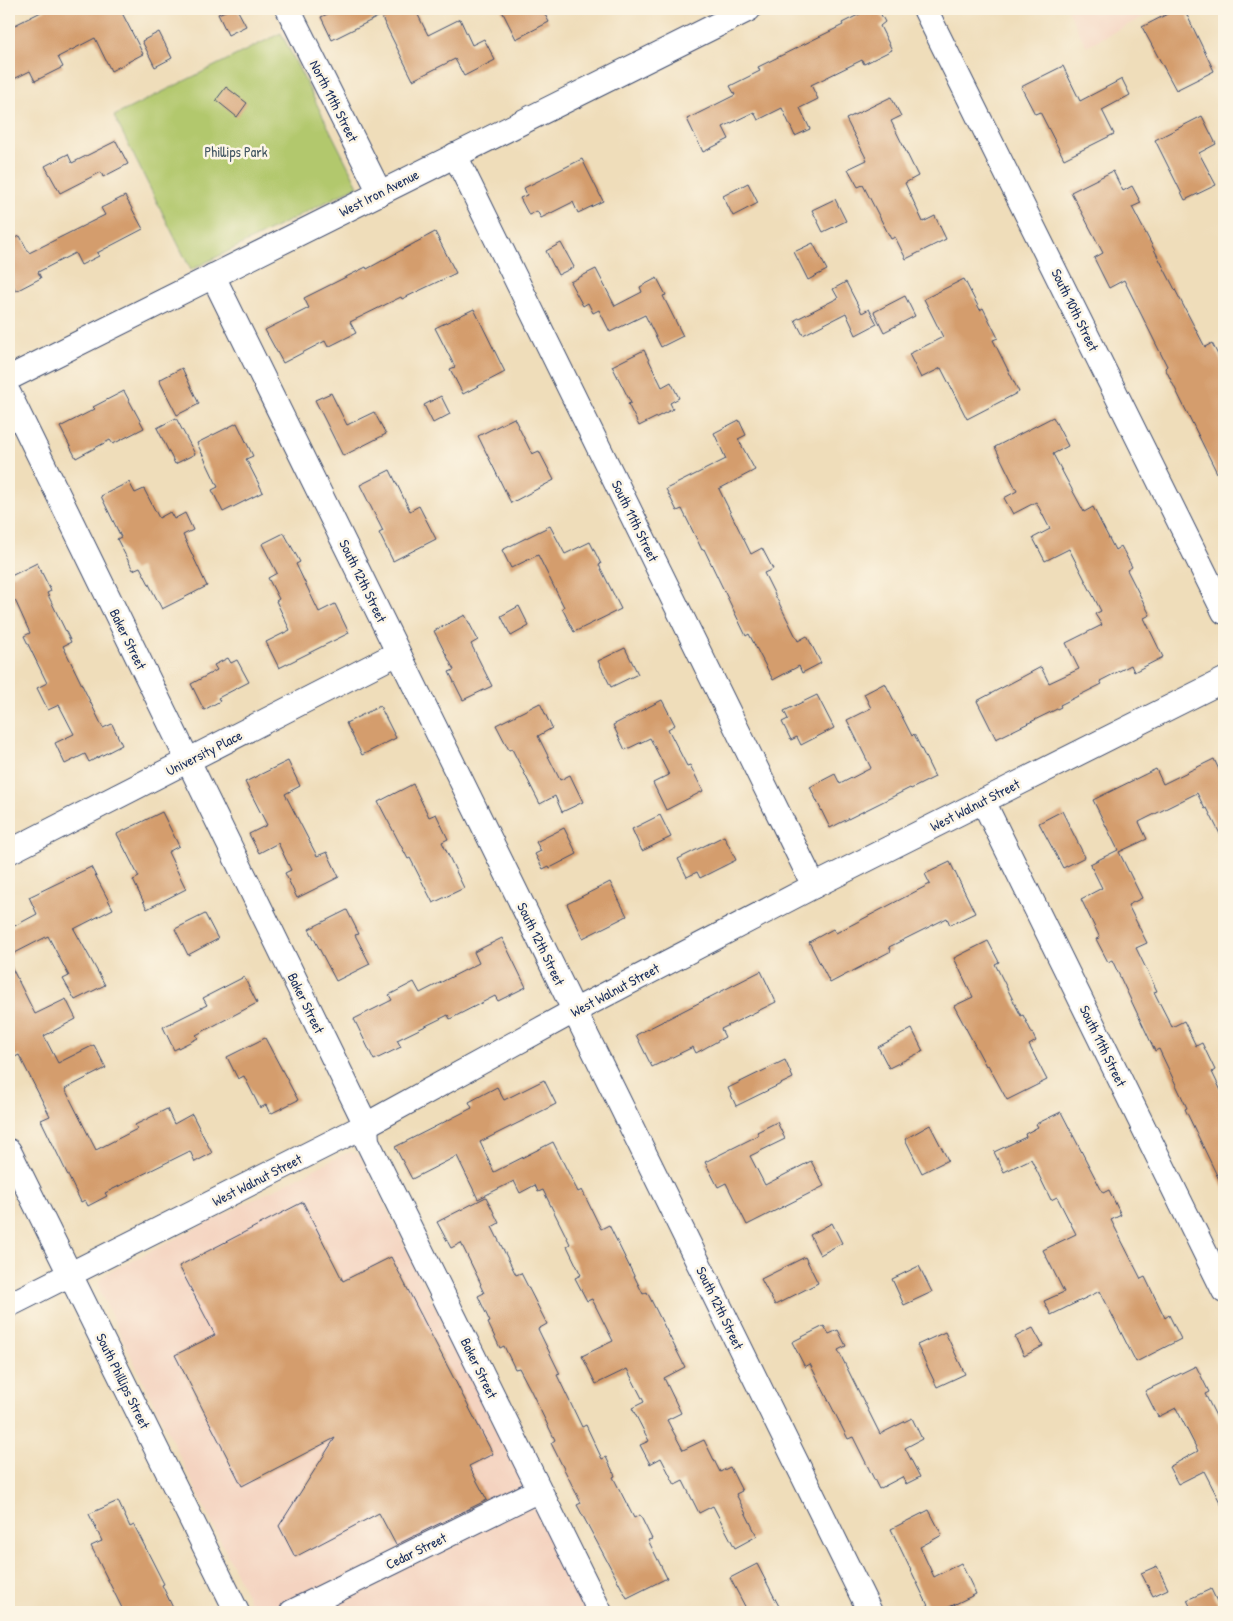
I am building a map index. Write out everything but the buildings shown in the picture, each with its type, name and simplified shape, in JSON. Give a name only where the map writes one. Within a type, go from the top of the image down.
[{"type":"street","name":"North 11th Street","points":[[288,9],[380,193]]},
{"type":"street","name":"West Iron Avenue","points":[[9,378],[749,9]]},
{"type":"street","name":"South 10th Street","points":[[925,9],[1224,612]]},
{"type":"street","name":"South 11th Street","points":[[455,155],[814,886]]},
{"type":"street","name":"South 12th Street","points":[[214,276],[870,1612]]},
{"type":"street","name":"Baker Street","points":[[9,394],[366,1125],[367,1142],[600,1612]]},
{"type":"street","name":"University Place","points":[[9,852],[398,653]]},
{"type":"street","name":"West Walnut Street","points":[[9,1305],[366,1125],[574,1011],[814,886],[1224,680]]},
{"type":"street","name":"South 11th Street","points":[[982,801],[1224,1291]]},
{"type":"street","name":"South Phillips Street","points":[[9,1150],[237,1612]]},
{"type":"street","name":"Cedar Street","points":[[292,1612],[540,1490]]},
{"type":"shaded area","points":[[1067,9],[1159,9],[1086,46]]},
{"type":"shaded area","points":[[351,1152],[358,1154],[362,1159],[587,1612],[255,1612],[99,1290],[99,1281],[105,1274]]},
{"type":"green space","name":"Phillips Park","points":[[281,33],[358,186],[191,270],[114,116]]}]
